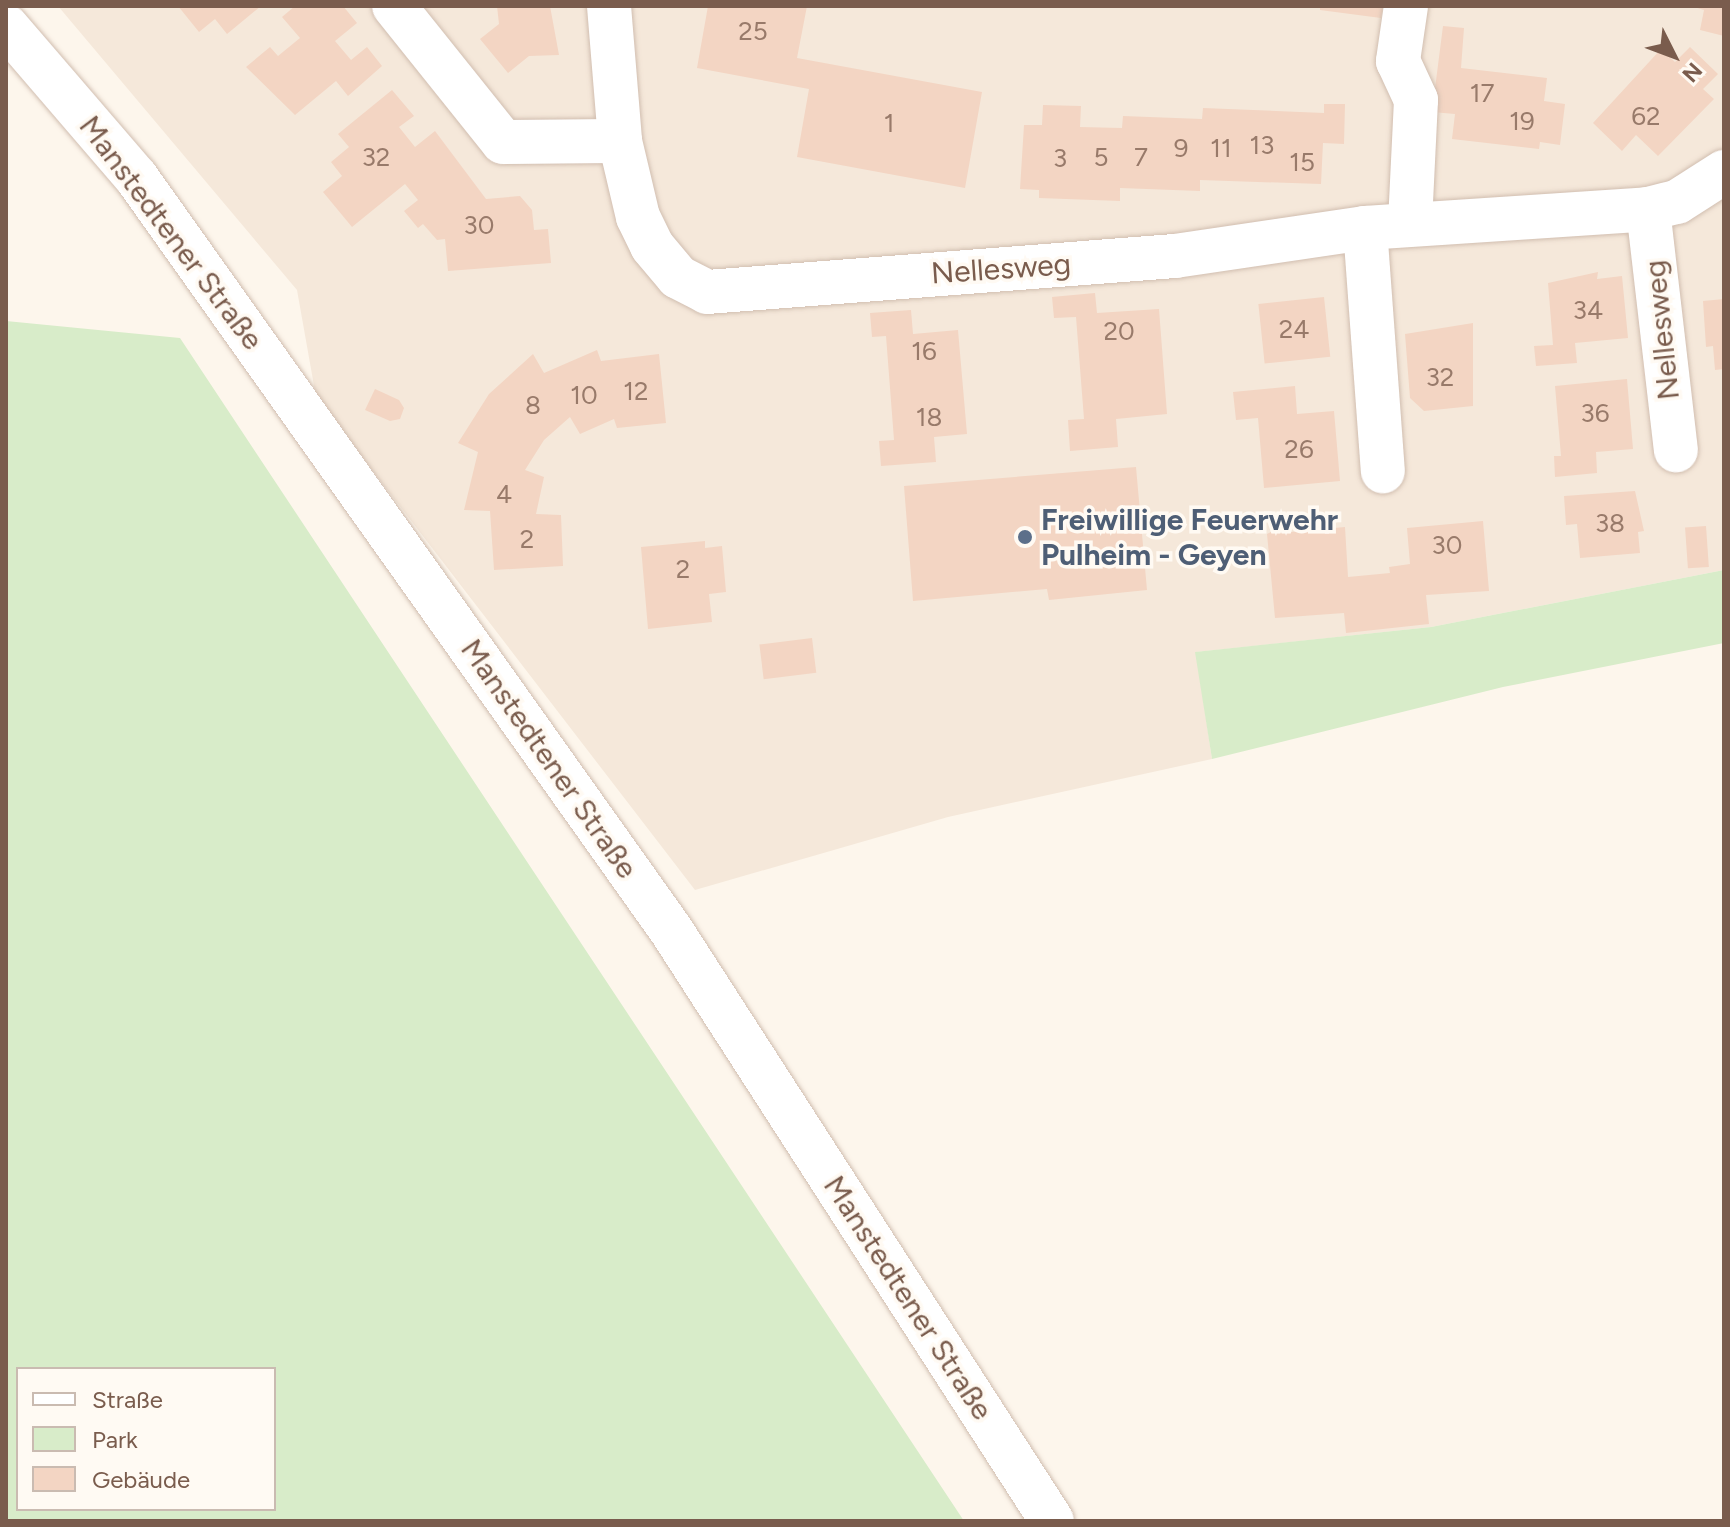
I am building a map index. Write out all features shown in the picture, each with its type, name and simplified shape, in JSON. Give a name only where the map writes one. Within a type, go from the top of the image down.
[{"type":"street","points":[[394,6],[503,142],[620,141]]},
{"type":"street","name":"Nellesweg","points":[[609,6],[620,141],[638,217],[652,246],[678,277],[707,292],[1175,256],[1365,228],[1697,192],[1676,450]]},
{"type":"street","points":[[1406,6],[1398,61],[1416,100],[1410,224]]},
{"type":"street","name":"Manstedtener Straße","points":[[6,26],[136,177],[671,930],[1052,1521]]},
{"type":"street","points":[[1365,228],[1383,471]]},
{"type":"shaded area","points":[[58,6],[1724,6],[1724,570],[1431,627],[1196,652],[1212,759],[948,817],[695,890],[316,397],[297,290]]},
{"type":"green space","points":[[6,321],[180,338],[964,1521],[6,1521]]},
{"type":"green space","points":[[1724,570],[1724,643],[1503,687],[1212,759],[1195,652],[1431,627]]},
{"type":"building","points":[[178,6],[261,6],[227,34],[215,19],[199,32]]},
{"type":"building","points":[[295,6],[343,6],[357,23],[335,41],[351,60],[367,47],[382,66],[348,96],[336,81],[295,115],[246,67],[270,47],[278,56],[300,38],[282,17]]},
{"type":"building","points":[[497,6],[550,6],[559,55],[529,56],[508,73],[480,39],[499,24]]},
{"type":"building","points":[[708,6],[807,6],[797,58],[982,92],[965,188],[797,157],[809,89],[697,68]]},
{"type":"building","points":[[1320,6],[1383,6],[1381,18],[1320,10]]},
{"type":"building","points":[[1691,6],[1724,6],[1724,36],[1700,30],[1704,10]]},
{"type":"building","points":[[1443,26],[1464,28],[1461,68],[1547,78],[1544,101],[1565,104],[1560,145],[1540,142],[1539,149],[1452,139],[1455,114],[1432,112]]},
{"type":"building","points":[[1690,47],[1718,74],[1703,89],[1714,99],[1658,156],[1636,135],[1622,151],[1593,123],[1661,49],[1675,62]]},
{"type":"building","points":[[392,90],[414,116],[399,127],[415,147],[435,131],[486,199],[520,196],[532,210],[534,230],[548,229],[551,263],[448,271],[445,239],[437,240],[423,224],[418,228],[404,211],[418,200],[405,184],[352,227],[323,192],[342,176],[331,162],[349,147],[338,134]]},
{"type":"building","points":[[1324,104],[1345,104],[1344,144],[1323,143],[1321,184],[1200,180],[1200,191],[1120,188],[1120,201],[1039,198],[1039,190],[1020,189],[1024,125],[1042,125],[1043,105],[1081,106],[1080,127],[1122,128],[1123,116],[1202,119],[1203,108],[1324,113]]},
{"type":"building","points":[[1598,272],[1597,279],[1622,276],[1628,338],[1575,343],[1577,363],[1536,366],[1534,346],[1553,345],[1548,283]]},
{"type":"building","points":[[1095,293],[1097,313],[1159,309],[1167,414],[1116,419],[1118,447],[1070,451],[1068,420],[1084,419],[1076,317],[1054,318],[1052,297]]},
{"type":"building","points":[[1324,297],[1330,357],[1265,364],[1258,304]]},
{"type":"building","points":[[1724,299],[1724,369],[1715,370],[1713,346],[1706,347],[1703,301]]},
{"type":"building","points":[[911,310],[913,334],[958,330],[967,434],[934,437],[936,462],[881,466],[879,441],[894,440],[886,336],[872,337],[870,313]]},
{"type":"building","points":[[1473,323],[1473,406],[1424,411],[1410,398],[1405,334]]},
{"type":"building","points":[[597,350],[601,361],[659,354],[666,423],[617,428],[614,419],[580,434],[570,417],[544,440],[525,470],[544,477],[536,514],[561,515],[563,566],[494,570],[490,511],[464,510],[478,452],[458,443],[489,394],[533,354],[544,373]]},
{"type":"building","points":[[1627,379],[1633,449],[1596,452],[1597,473],[1555,477],[1554,456],[1561,456],[1555,386]]},
{"type":"building","points":[[1295,386],[1297,414],[1334,411],[1340,481],[1264,488],[1258,418],[1236,420],[1233,392]]},
{"type":"building","points":[[375,389],[399,400],[404,408],[400,419],[390,421],[365,410]]},
{"type":"building","name":"Freiwillige Feuerwehr Pulheim - Geyen","points":[[1136,467],[1147,590],[1049,600],[1047,589],[913,601],[904,486]]},
{"type":"building","points":[[1635,491],[1644,531],[1638,532],[1640,553],[1580,558],[1577,524],[1566,525],[1564,496]]},
{"type":"building","points":[[1483,521],[1489,591],[1426,595],[1429,624],[1346,633],[1344,613],[1275,618],[1267,534],[1279,528],[1280,533],[1345,527],[1348,577],[1390,573],[1389,567],[1410,564],[1407,528]]},
{"type":"building","points":[[1706,526],[1709,567],[1688,568],[1685,527]]},
{"type":"building","points":[[705,541],[705,548],[722,546],[726,592],[709,594],[712,622],[648,629],[641,547]]},
{"type":"building","points":[[812,638],[816,673],[764,679],[759,644]]},
{"type":"place","name":"Freiwillige Feuerwehr Pulheim - Geyen","points":[[1025,537]]}]
